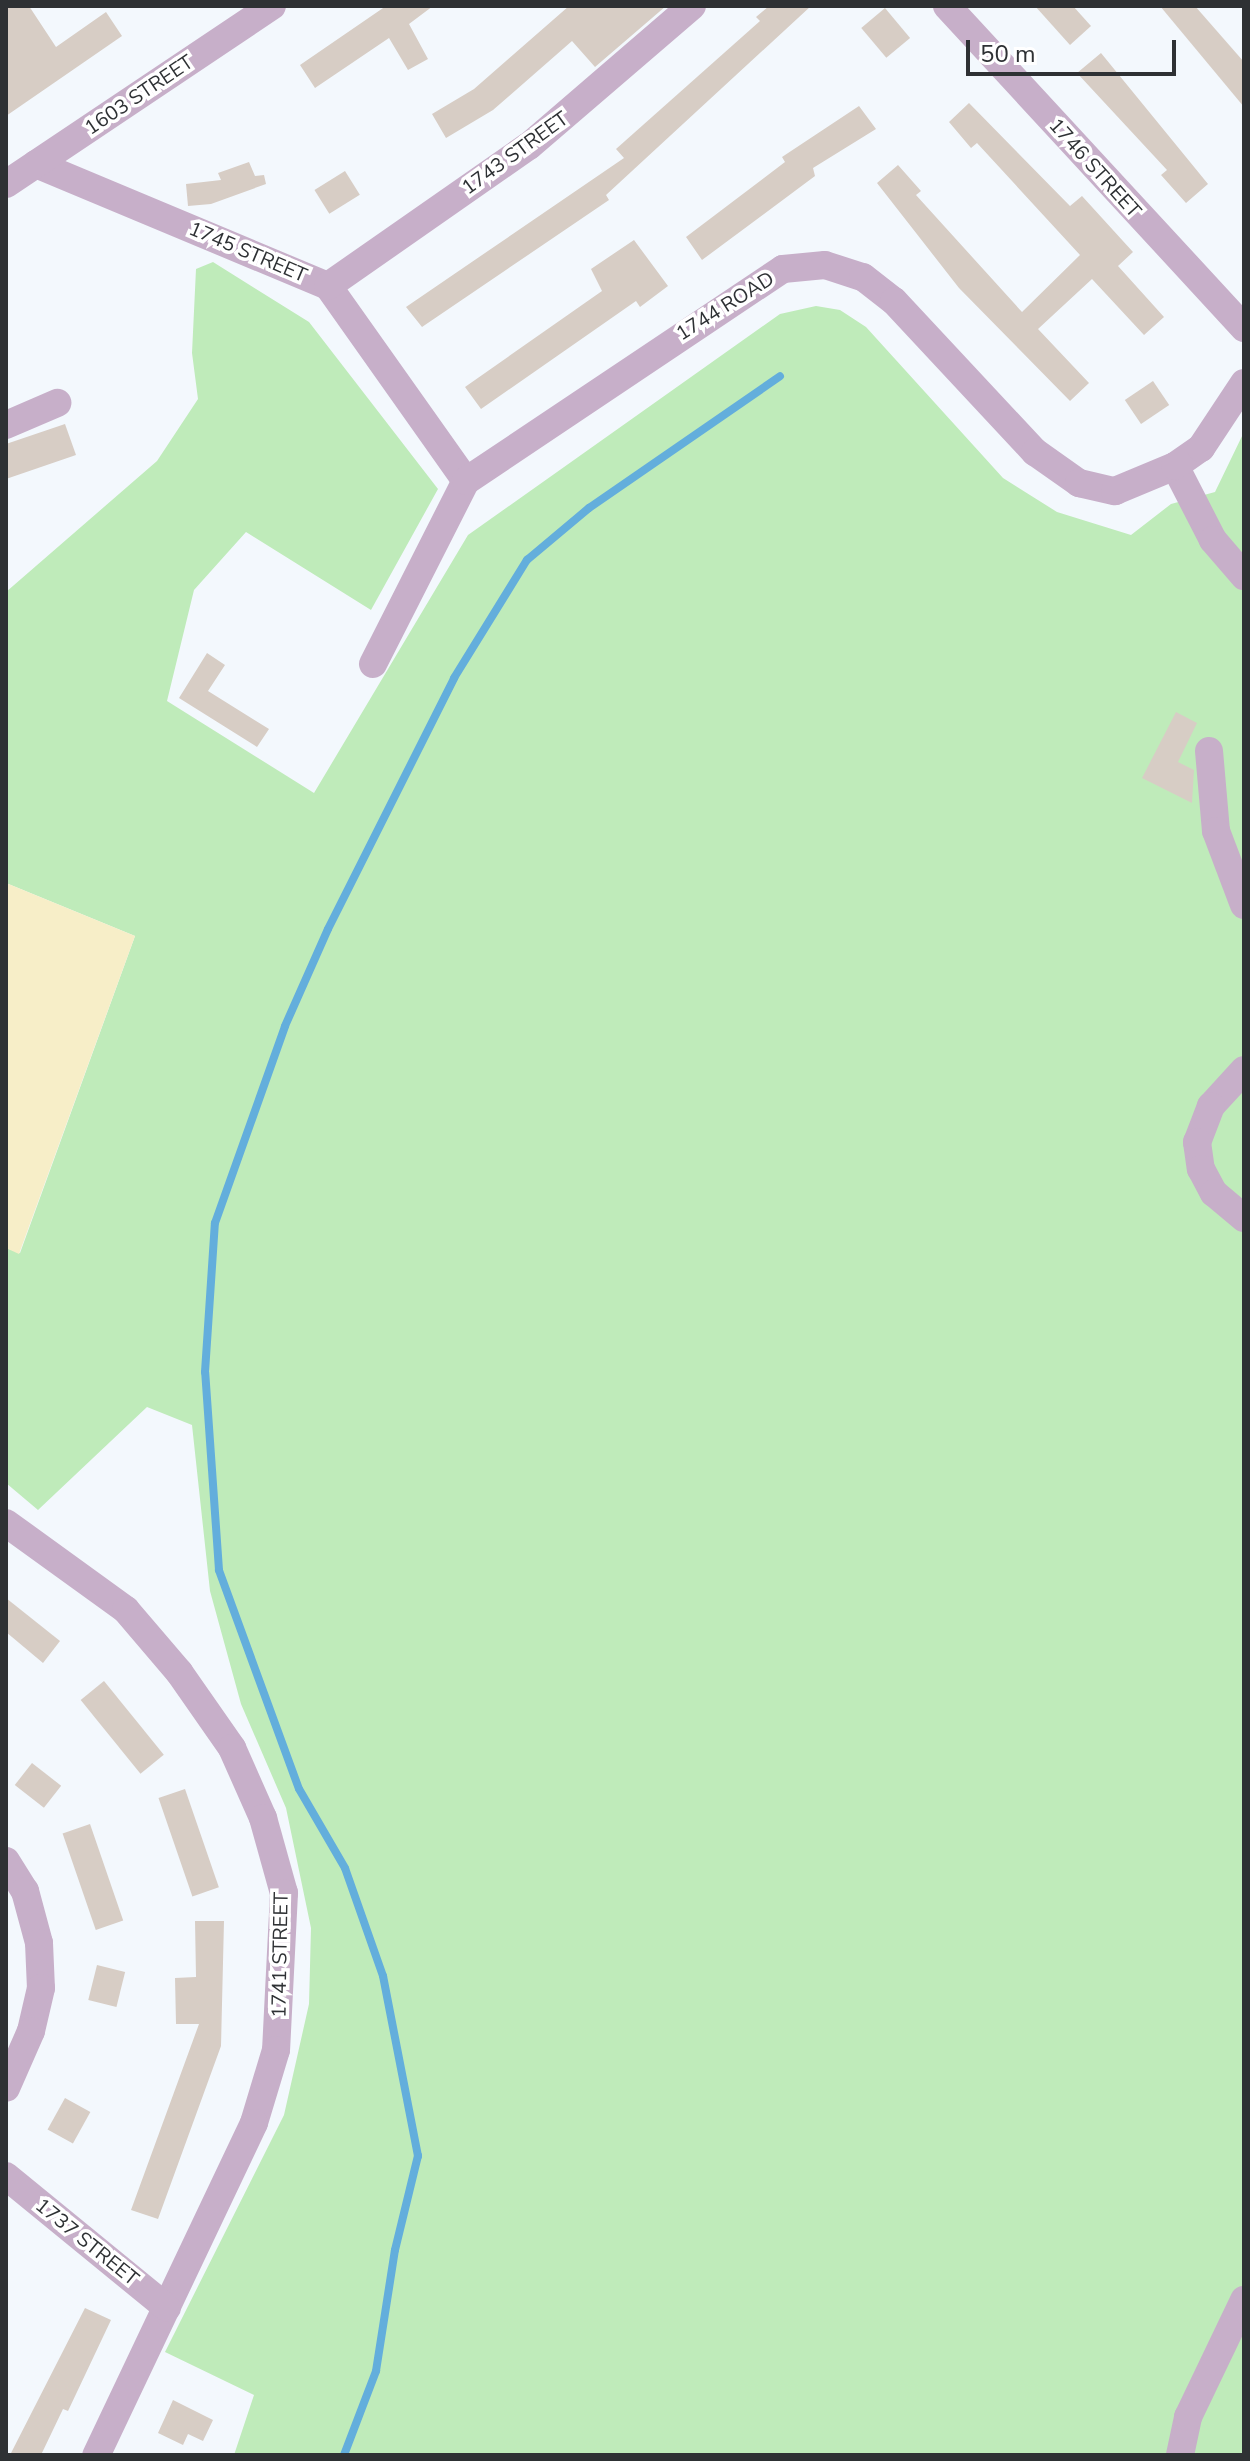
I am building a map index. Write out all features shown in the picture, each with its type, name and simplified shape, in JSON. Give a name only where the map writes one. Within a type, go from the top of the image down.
[{"type":"street","name":"1603 STREET","points":[[6,184],[272,6]]},
{"type":"street","name":"1743 STREET","points":[[328,286],[529,146],[692,6]]},
{"type":"street","name":"1746 STREET","points":[[947,6],[1244,328]]},
{"type":"street","name":"1745 STREET","points":[[36,164],[328,286],[466,481]]},
{"type":"street","name":"1744 ROAD","points":[[373,664],[466,481],[743,291],[783,269],[825,265],[863,277],[894,301],[1035,452],[1079,483],[1115,491],[1150,481],[1175,466],[1201,448],[1244,383]]},
{"type":"street","points":[[6,425],[57,403]]},
{"type":"street","points":[[1175,466],[1213,540],[1244,576]]},
{"type":"street","points":[[1209,751],[1216,831],[1244,905]]},
{"type":"street","points":[[1244,1070],[1211,1106],[1197,1142],[1201,1169],[1214,1193],[1244,1218]]},
{"type":"street","name":"1741 STREET","points":[[6,1523],[126,1610],[179,1672],[232,1748],[263,1818],[284,1893],[276,2050],[254,2123],[96,2455]]},
{"type":"street","points":[[6,1861],[25,1891],[39,1943],[41,1988],[31,2031],[6,2088]]},
{"type":"street","name":"1737 STREET","points":[[6,2176],[167,2308]]},
{"type":"street","points":[[1180,2455],[1188,2417],[1244,2300]]},
{"type":"green space","points":[[213,262],[309,322],[438,489],[371,610],[246,532],[194,590],[167,701],[314,793],[468,535],[780,314],[816,306],[840,310],[866,327],[1003,478],[1057,512],[1131,535],[1171,504],[1215,492],[1244,432],[1244,2455],[234,2455],[254,2395],[165,2352],[284,2115],[309,2004],[311,1928],[286,1808],[241,1704],[210,1591],[192,1425],[147,1407],[38,1510],[6,1483],[6,1248],[20,1253],[135,936],[6,883],[6,592],[157,461],[198,399],[192,353],[196,269]]},
{"type":"sand","points":[[6,883],[135,936],[19,1254],[6,1248]]},
{"type":"building","points":[[6,6],[29,6],[56,47],[106,12],[122,36],[6,116]]},
{"type":"building","points":[[386,6],[433,6],[409,24],[428,59],[408,70],[389,38],[315,88],[300,65]]},
{"type":"building","points":[[569,6],[666,6],[595,67],[572,41],[493,110],[446,138],[432,114],[474,89]]},
{"type":"building","points":[[769,6],[811,6],[606,195],[609,200],[422,327],[406,307],[624,158],[616,149],[760,21],[756,17]]},
{"type":"building","points":[[1035,6],[1073,6],[1091,26],[1070,45]]},
{"type":"building","points":[[1160,6],[1195,6],[1244,62],[1244,107]]},
{"type":"building","points":[[885,8],[910,38],[886,58],[861,28]]},
{"type":"building","points":[[1101,53],[1208,184],[1186,203],[1161,175],[1167,170],[1077,73]]},
{"type":"building","points":[[969,103],[1070,206],[1082,196],[1133,252],[1118,266],[1164,317],[1144,335],[1092,279],[1038,329],[1089,383],[1070,401],[959,288],[877,183],[898,165],[921,191],[916,195],[1022,312],[1080,255],[977,143],[971,148],[949,122]]},
{"type":"building","points":[[859,106],[876,129],[813,168],[815,176],[702,260],[686,237],[785,162],[782,157]]},
{"type":"building","points":[[249,162],[255,176],[264,175],[266,184],[211,204],[188,206],[186,184],[221,180],[218,173]]},
{"type":"building","points":[[345,171],[360,195],[329,214],[314,190]]},
{"type":"building","points":[[634,240],[668,286],[640,307],[636,301],[481,409],[465,387],[602,291],[591,269]]},
{"type":"building","points":[[1153,381],[1169,405],[1141,424],[1125,400]]},
{"type":"building","points":[[65,424],[76,455],[6,479],[6,444]]},
{"type":"building","points":[[207,653],[225,665],[208,691],[269,729],[257,747],[179,698]]},
{"type":"building","points":[[1176,712],[1197,723],[1178,762],[1194,770],[1192,803],[1142,778]]},
{"type":"building","points":[[6,1598],[60,1641],[43,1663],[6,1632]]},
{"type":"building","points":[[104,1681],[164,1755],[140,1774],[81,1700]]},
{"type":"building","points":[[32,1763],[61,1786],[44,1808],[15,1785]]},
{"type":"building","points":[[185,1789],[219,1887],[192,1896],[159,1798]]},
{"type":"building","points":[[90,1824],[123,1920],[96,1930],[63,1833]]},
{"type":"building","points":[[195,1921],[224,1921],[221,2046],[158,2219],[131,2210],[199,2024],[176,2024],[175,1978],[196,1977]]},
{"type":"building","points":[[97,1965],[125,1972],[116,2007],[88,2000]]},
{"type":"building","points":[[65,2098],[90,2112],[73,2144],[48,2129]]},
{"type":"building","points":[[85,2308],[111,2320],[68,2411],[63,2409],[41,2455],[10,2455]]},
{"type":"building","points":[[173,2400],[213,2420],[203,2441],[188,2434],[183,2445],[158,2433]]},
{"type":"waterway","points":[[344,2455],[376,2371],[395,2250],[418,2156],[383,1976],[345,1868],[299,1789],[219,1570],[205,1372],[215,1223],[285,1026],[328,929],[454,678],[527,560],[589,508],[780,376]]}]
